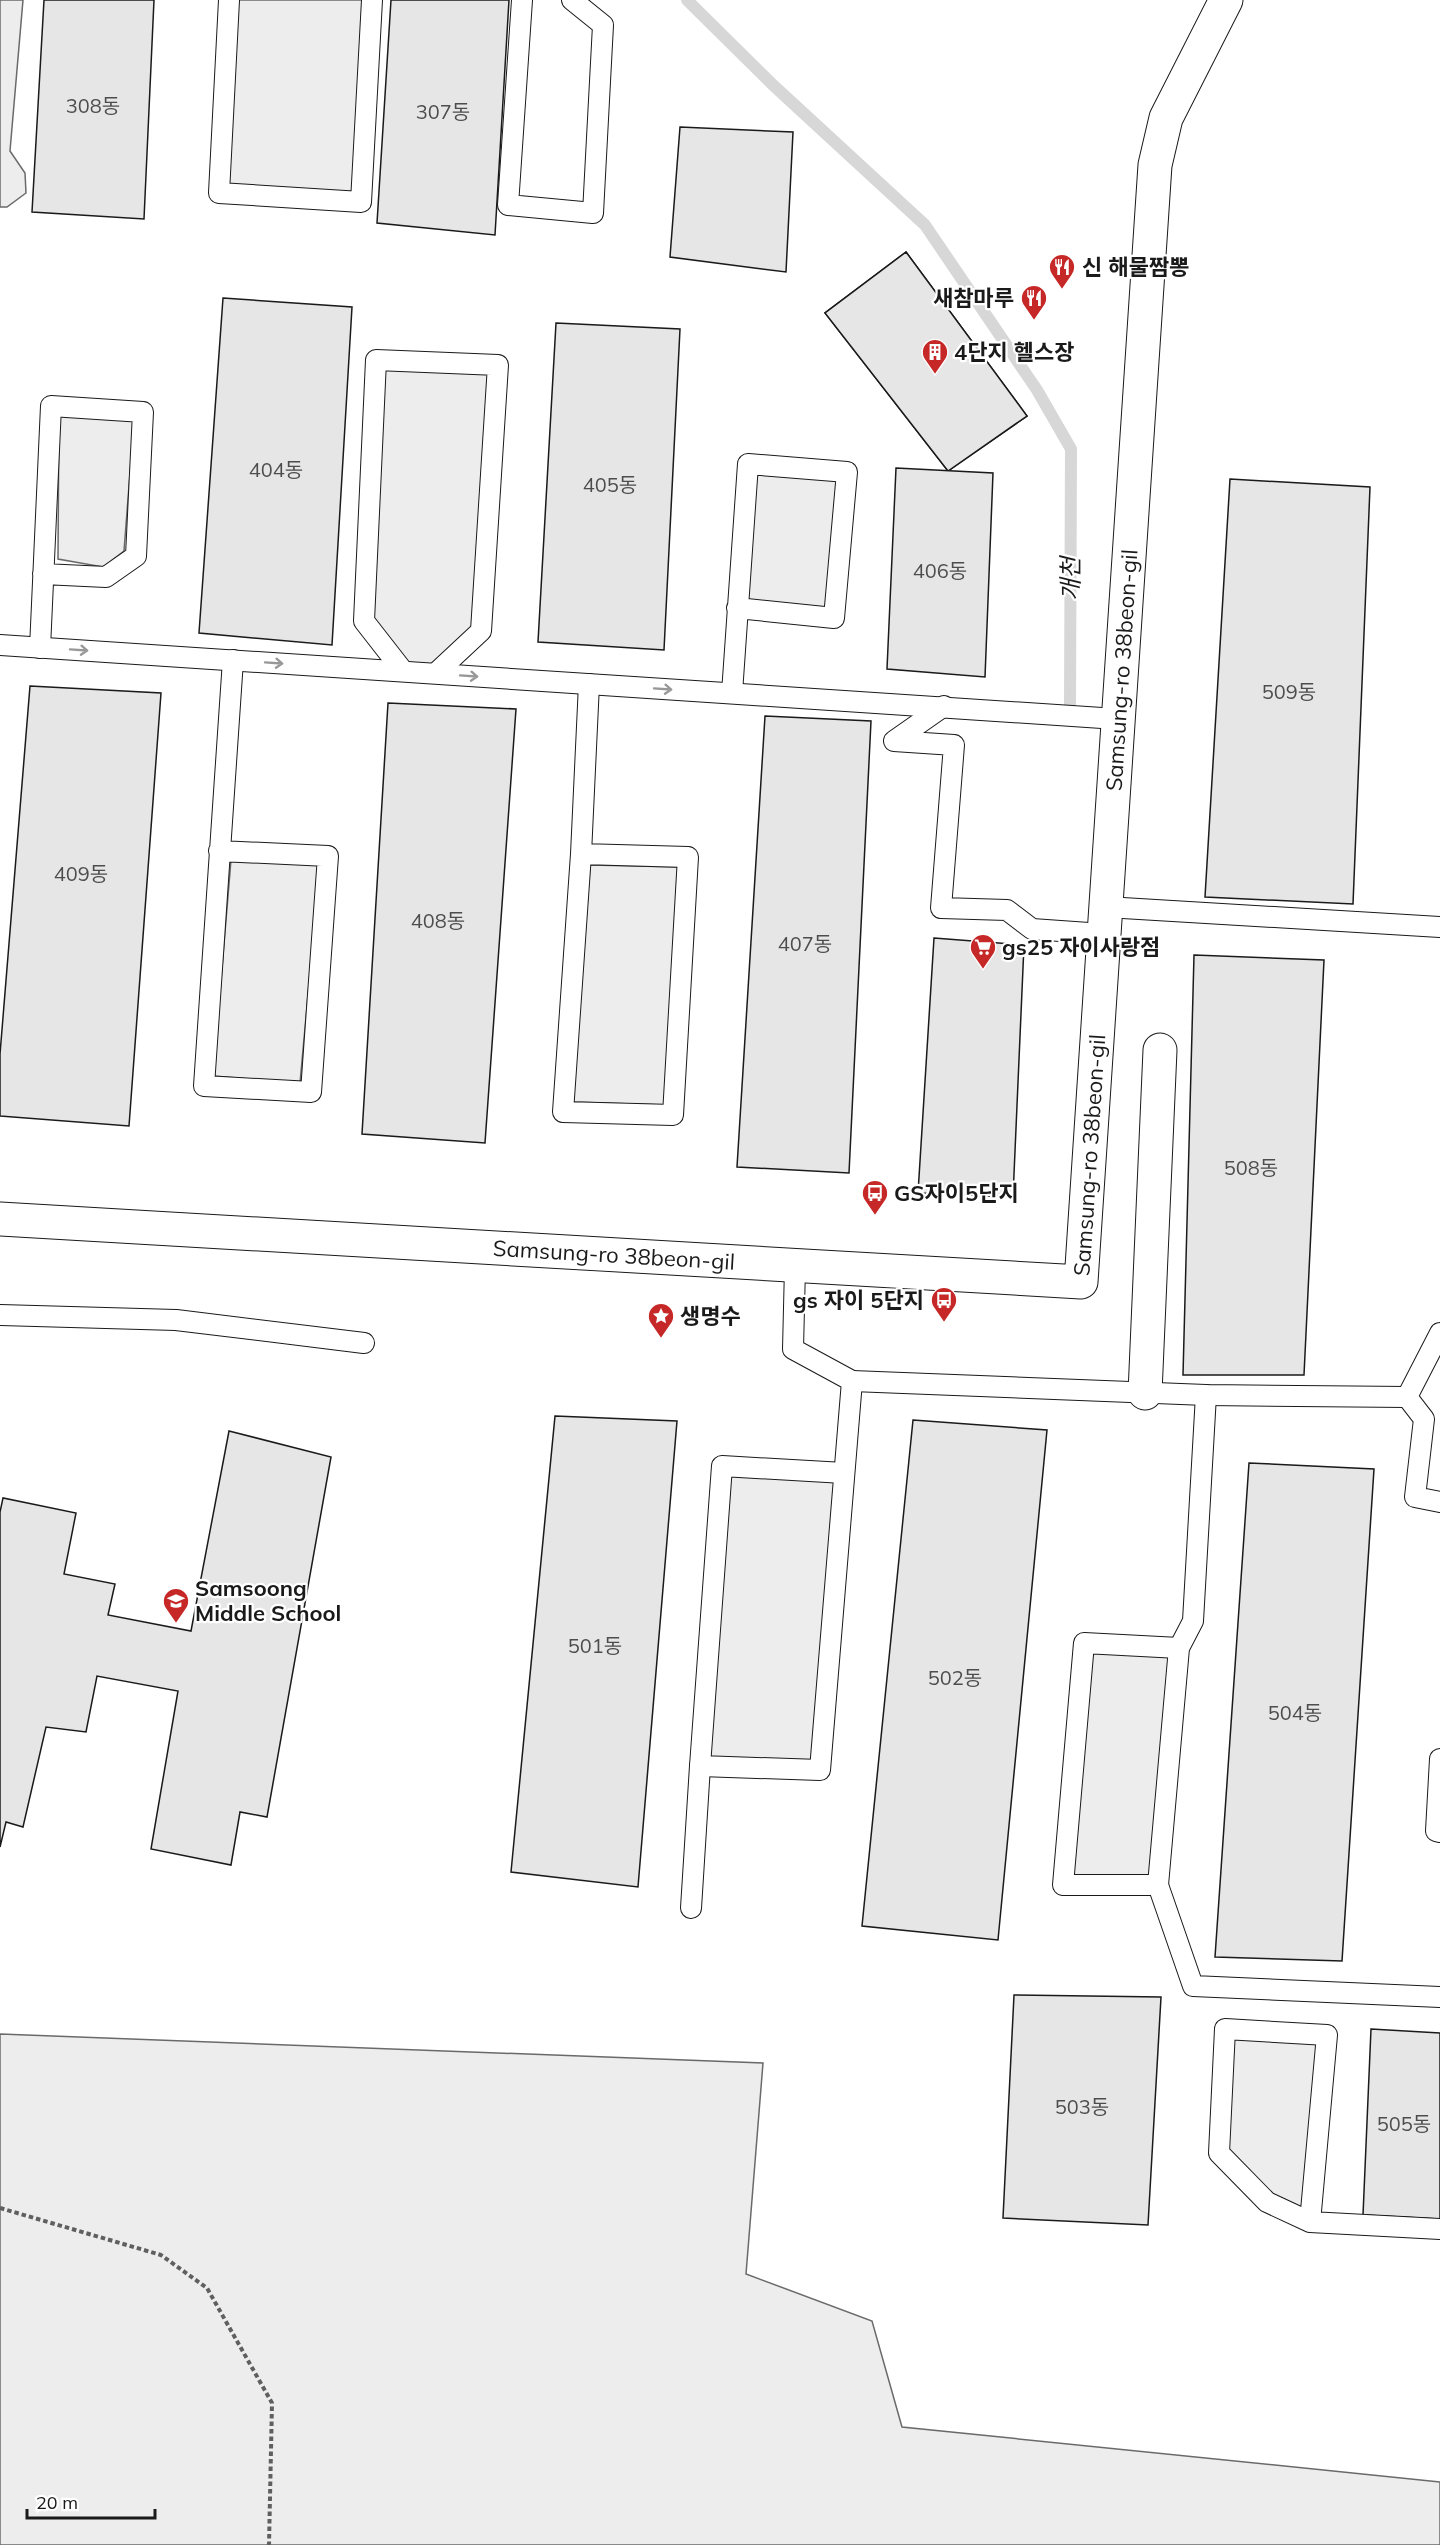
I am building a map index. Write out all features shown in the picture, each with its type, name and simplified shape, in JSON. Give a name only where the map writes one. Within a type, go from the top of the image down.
[{"type":"street","name":"Samsung-ro 38beon-gil","points":[[0,1219],[1081,1282],[1155,165],[1166,118],[1226,0]]},
{"type":"street","points":[[1145,1393],[1160,1050]]},
{"type":"lane","points":[[229,0],[219,194],[361,202],[372,0]]},
{"type":"lane","points":[[522,0],[508,205],[593,213],[603,25],[572,0]]},
{"type":"lane","points":[[403,671],[364,621],[376,360],[498,365],[481,631],[435,674]]},
{"type":"lane","points":[[40,648],[43,574],[51,406],[143,412],[136,556],[105,577],[43,574]]},
{"type":"lane","points":[[732,693],[737,608],[748,464],[847,471],[834,618],[737,608]]},
{"type":"lane","points":[[0,645],[1118,719]]},
{"type":"lane","points":[[219,851],[328,856],[311,1092],[204,1086],[219,851],[233,660]]},
{"type":"lane","points":[[581,854],[688,857],[673,1115],[563,1112],[581,854],[589,684]]},
{"type":"lane","points":[[944,706],[894,741],[954,745],[941,908],[1007,910],[1032,929],[1105,921],[1440,927]]},
{"type":"lane","points":[[795,1267],[793,1349],[852,1381],[1206,1395],[1407,1397]]},
{"type":"lane","points":[[0,1315],[176,1320],[364,1344]]},
{"type":"lane","points":[[1407,1397],[1440,1333]]},
{"type":"lane","points":[[700,1766],[820,1770],[852,1381]]},
{"type":"lane","points":[[1206,1395],[1193,1621],[1179,1648],[1158,1885],[1193,1986],[1440,1997]]},
{"type":"lane","points":[[1407,1397],[1424,1419],[1415,1497],[1440,1502]]},
{"type":"lane","points":[[691,1908],[722,1466],[844,1473]]},
{"type":"lane","points":[[1158,1885],[1062,1886],[1084,1643],[1179,1648]]},
{"type":"lane","points":[[1440,1759],[1436,1831],[1440,1832]]},
{"type":"lane","points":[[1310,2222],[1327,2035],[1225,2029],[1219,2153],[1267,2202],[1310,2222],[1440,2229]]},
{"type":"path","points":[[0,2208],[160,2255],[207,2288],[272,2403],[269,2545]]},
{"type":"shaded area","points":[[0,0],[23,0],[10,151],[25,173],[26,193],[7,207],[0,207]]},
{"type":"shaded area","points":[[229,0],[372,0],[361,202],[219,193]]},
{"type":"shaded area","points":[[383,366],[490,372],[472,630],[432,668],[401,668],[365,622]]},
{"type":"shaded area","points":[[59,407],[134,421],[124,551],[103,567],[58,559]]},
{"type":"shaded area","points":[[755,471],[839,476],[827,610],[743,601]]},
{"type":"shaded area","points":[[231,860],[320,863],[300,1083],[213,1076]]},
{"type":"shaded area","points":[[590,865],[679,867],[664,1105],[573,1102]]},
{"type":"shaded area","points":[[722,1466],[844,1473],[820,1770],[700,1766]]},
{"type":"shaded area","points":[[1084,1643],[1179,1648],[1158,1885],[1063,1885]]},
{"type":"shaded area","points":[[1225,2029],[1327,2035],[1310,2222],[1267,2202],[1219,2153]]},
{"type":"shaded area","points":[[0,2034],[763,2063],[746,2274],[872,2321],[902,2427],[1440,2482],[1440,2545],[0,2545]]},
{"type":"building","points":[[44,0],[154,0],[144,219],[32,212]]},
{"type":"building","points":[[391,0],[509,0],[495,235],[377,223]]},
{"type":"building","points":[[680,127],[793,132],[786,272],[670,257]]},
{"type":"building","name":"4단지 헬스장","points":[[906,252],[1027,416],[948,471],[825,313]]},
{"type":"building","name":"4단지 헬스장","points":[[906,252],[1027,416],[948,471],[825,313]]},
{"type":"building","points":[[223,298],[352,307],[332,645],[199,633]]},
{"type":"building","points":[[556,323],[680,329],[664,650],[538,642]]},
{"type":"building","points":[[896,468],[993,473],[985,677],[887,669]]},
{"type":"building","points":[[1230,479],[1370,487],[1353,904],[1205,897]]},
{"type":"building","points":[[30,686],[161,693],[129,1126],[0,1116],[0,1054]]},
{"type":"building","points":[[388,703],[516,709],[485,1143],[362,1134]]},
{"type":"building","points":[[765,716],[871,721],[849,1173],[737,1167]]},
{"type":"building","points":[[934,938],[1024,945],[1013,1197],[918,1193]]},
{"type":"building","points":[[1194,955],[1324,960],[1304,1375],[1183,1375]]},
{"type":"building","points":[[555,1416],[677,1421],[638,1887],[511,1872]]},
{"type":"building","points":[[913,1420],[1047,1430],[998,1940],[862,1926]]},
{"type":"building","points":[[229,1431],[331,1457],[267,1817],[240,1812],[231,1865],[151,1849],[178,1691],[97,1676],[86,1732],[46,1727],[23,1827],[6,1822],[0,1847],[0,1512],[3,1498],[76,1513],[64,1574],[115,1584],[108,1615],[191,1631]]},
{"type":"building","points":[[1249,1463],[1374,1469],[1342,1961],[1215,1957]]},
{"type":"building","points":[[1014,1995],[1161,1997],[1148,2225],[1003,2218]]},
{"type":"building","points":[[1371,2029],[1440,2033],[1440,2219],[1363,2215]]},
{"type":"waterway","name":"개천","points":[[687,0],[773,85],[925,225],[1037,390],[1071,449],[1070,708]]},
{"type":"place","name":"신 해물짬뽕","points":[[1062,290]]},
{"type":"place","name":"새참마루","points":[[1034,321]]},
{"type":"place","name":"4단지 헬스장","points":[[935,375]]},
{"type":"place","name":"gs25 자이사랑점","points":[[983,970]]},
{"type":"place","name":"GS자이5단지","points":[[875,1216]]},
{"type":"place","name":"gs 자이 5단지","points":[[944,1323]]},
{"type":"place","name":"생명수","points":[[661,1339]]},
{"type":"place","name":"Samsoong Middle School","points":[[176,1624]]}]
